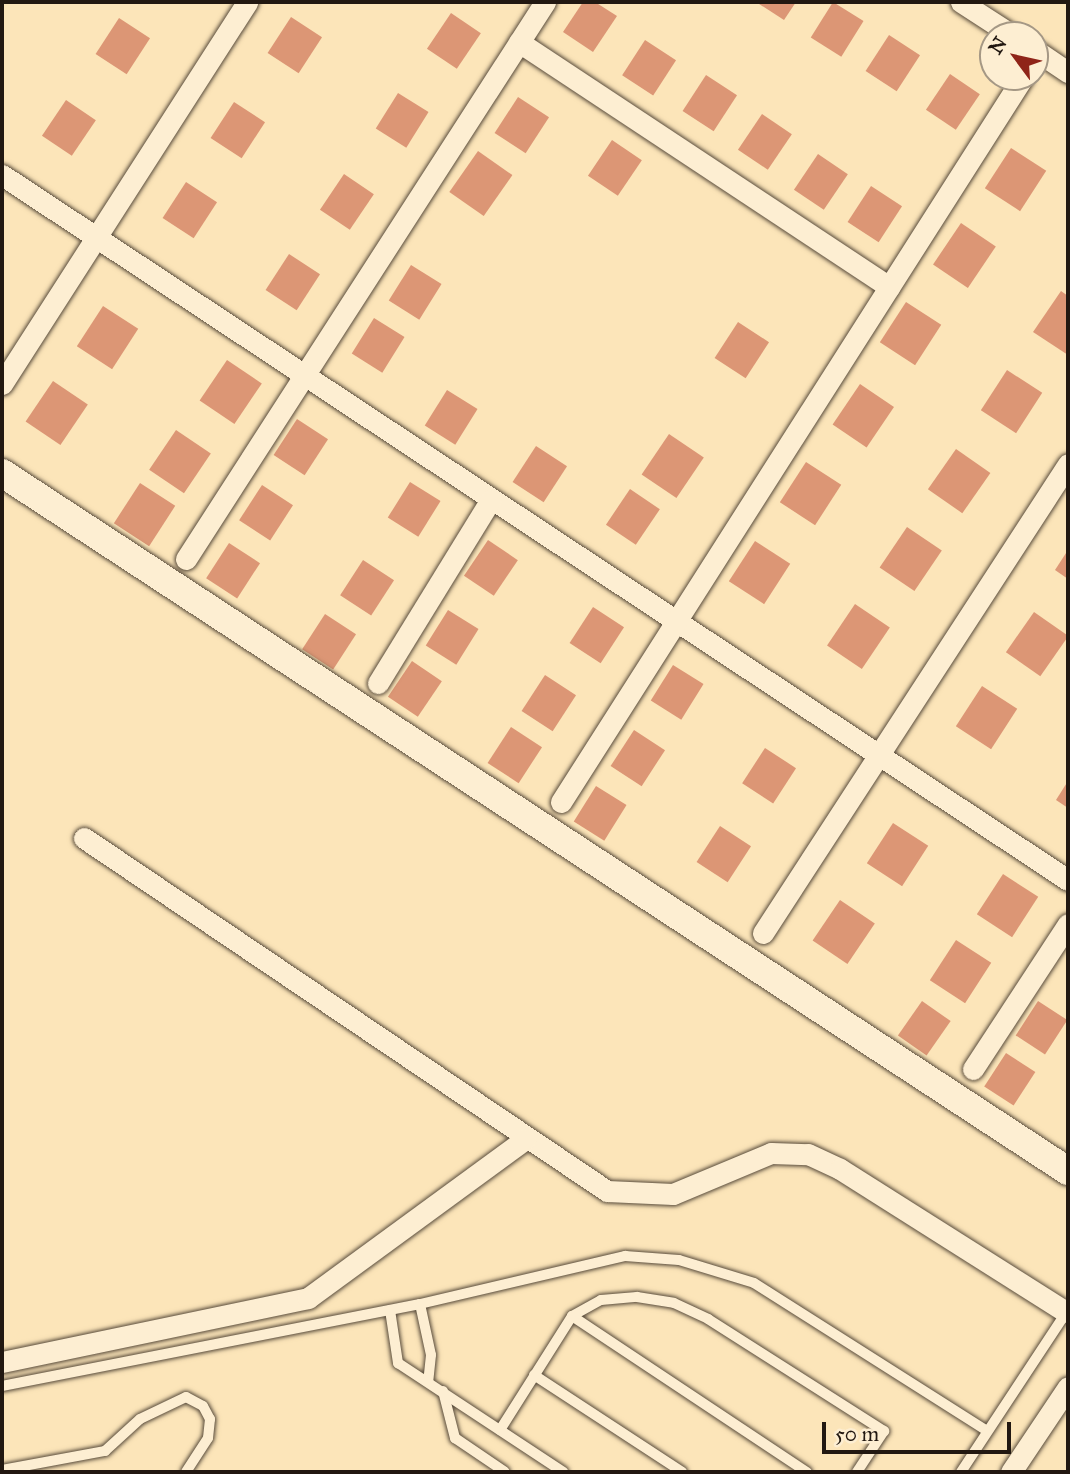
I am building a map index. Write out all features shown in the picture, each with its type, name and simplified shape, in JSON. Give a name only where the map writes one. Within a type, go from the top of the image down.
[{"type":"street","points":[[2,384],[247,2]]},
{"type":"street","points":[[186,559],[545,2]]},
{"type":"street","points":[[961,2],[990,21]]},
{"type":"street","points":[[519,42],[889,287]]},
{"type":"street","points":[[1049,61],[1068,72]]},
{"type":"street","points":[[561,802],[1014,91]]},
{"type":"street","points":[[2,175],[305,374],[490,501],[677,621],[1068,880]]},
{"type":"street","points":[[763,933],[1068,464]]},
{"type":"street","points":[[2,473],[1068,1171]]},
{"type":"street","points":[[377,683],[490,501]]},
{"type":"street","points":[[84,838],[607,1192],[639,1195],[685,1190],[771,1153],[808,1154],[841,1169],[1067,1310]]},
{"type":"street","points":[[973,1069],[1068,924]]},
{"type":"street","points":[[2,1362],[307,1298],[525,1139]]},
{"type":"street","points":[[1011,1472],[1068,1387]]},
{"type":"lane","points":[[2,1385],[420,1304],[625,1256],[679,1260],[754,1283],[987,1431]]},
{"type":"lane","points":[[500,1430],[572,1316],[601,1300],[637,1297],[674,1303],[708,1319],[884,1431],[856,1472]]},
{"type":"lane","points":[[420,1304],[431,1355],[428,1382]]},
{"type":"lane","points":[[390,1310],[398,1363],[563,1472]]},
{"type":"lane","points":[[961,1472],[1067,1310]]},
{"type":"lane","points":[[572,1316],[807,1472]]},
{"type":"lane","points":[[534,1375],[682,1472]]},
{"type":"lane","points":[[443,1391],[455,1438],[505,1472]]},
{"type":"lane","points":[[2,1470],[105,1451],[140,1419],[186,1397],[203,1406],[210,1419],[208,1438],[186,1472]]},
{"type":"building","points":[[583,2],[595,2],[617,16],[593,52],[563,32]]},
{"type":"building","points":[[756,2],[796,2],[784,20]]},
{"type":"building","points":[[833,2],[864,21],[841,57],[811,38]]},
{"type":"building","points":[[451,13],[481,33],[457,69],[427,49]]},
{"type":"building","points":[[291,17],[322,37],[299,73],[268,53]]},
{"type":"building","points":[[119,18],[150,38],[127,74],[96,54]]},
{"type":"building","points":[[889,35],[920,55],[897,91],[866,71]]},
{"type":"building","points":[[645,40],[676,60],[653,95],[622,75]]},
{"type":"building","points":[[950,74],[980,94],[956,130],[926,110]]},
{"type":"building","points":[[706,75],[737,95],[714,131],[683,111]]},
{"type":"building","points":[[398,93],[429,112],[406,148],[376,129]]},
{"type":"building","points":[[518,97],[549,117],[526,153],[495,133]]},
{"type":"building","points":[[66,100],[96,120],[72,156],[42,136]]},
{"type":"building","points":[[234,102],[265,122],[242,158],[211,138]]},
{"type":"building","points":[[762,114],[792,134],[768,170],[738,150]]},
{"type":"building","points":[[612,140],[642,160],[618,196],[588,176]]},
{"type":"building","points":[[1011,148],[1046,171],[1020,211],[985,188]]},
{"type":"building","points":[[478,151],[512,175],[484,216],[449,192]]},
{"type":"building","points":[[818,154],[848,174],[824,210],[794,190]]},
{"type":"building","points":[[344,174],[374,194],[350,230],[320,210]]},
{"type":"building","points":[[186,182],[217,202],[194,238],[163,218]]},
{"type":"building","points":[[871,186],[902,206],[879,242],[848,222]]},
{"type":"building","points":[[961,223],[996,246],[968,288],[933,264]]},
{"type":"building","points":[[289,254],[320,274],[297,310],[266,290]]},
{"type":"building","points":[[411,265],[442,284],[419,320],[389,301]]},
{"type":"building","points":[[1061,291],[1068,296],[1068,355],[1033,332]]},
{"type":"building","points":[[906,302],[941,325],[915,365],[880,342]]},
{"type":"building","points":[[103,306],[138,329],[112,369],[77,346]]},
{"type":"building","points":[[374,318],[405,337],[382,373],[352,354]]},
{"type":"building","points":[[738,322],[769,342],[746,378],[715,358]]},
{"type":"building","points":[[227,360],[262,383],[234,424],[200,401]]},
{"type":"building","points":[[1007,370],[1042,393],[1016,433],[981,410]]},
{"type":"building","points":[[53,381],[88,404],[60,445],[26,422]]},
{"type":"building","points":[[860,384],[894,407],[867,448],[833,425]]},
{"type":"building","points":[[447,390],[478,409],[455,445],[425,426]]},
{"type":"building","points":[[297,419],[328,439],[305,475],[274,455]]},
{"type":"building","points":[[176,430],[211,453],[184,493],[149,470]]},
{"type":"building","points":[[669,434],[704,457],[676,498],[642,475]]},
{"type":"building","points":[[536,446],[567,466],[544,502],[513,482]]},
{"type":"building","points":[[956,449],[990,473],[962,513],[928,489]]},
{"type":"building","points":[[806,462],[841,485],[815,525],[780,502]]},
{"type":"building","points":[[410,482],[441,501],[418,537],[388,518]]},
{"type":"building","points":[[140,483],[175,506],[149,546],[114,523]]},
{"type":"building","points":[[262,485],[293,505],[270,540],[239,520]]},
{"type":"building","points":[[630,489],[660,509],[636,545],[606,525]]},
{"type":"building","points":[[907,527],[942,550],[914,591],[880,568]]},
{"type":"building","points":[[488,540],[518,560],[494,596],[464,576]]},
{"type":"building","points":[[755,541],[790,564],[764,604],[729,581]]},
{"type":"building","points":[[229,543],[260,563],[237,598],[206,578]]},
{"type":"building","points":[[1068,550],[1068,579],[1055,570]]},
{"type":"building","points":[[363,560],[394,580],[371,615],[340,595]]},
{"type":"building","points":[[855,604],[890,627],[862,669],[827,645]]},
{"type":"building","points":[[593,607],[624,627],[601,663],[570,643]]},
{"type":"building","points":[[448,610],[479,629],[456,665],[426,646]]},
{"type":"building","points":[[1034,612],[1068,636],[1040,676],[1006,652]]},
{"type":"building","points":[[325,614],[356,634],[333,669],[302,649]]},
{"type":"building","points":[[412,661],[442,681],[418,717],[388,697]]},
{"type":"building","points":[[673,665],[704,684],[681,720],[651,701]]},
{"type":"building","points":[[545,675],[576,695],[553,731],[522,711]]},
{"type":"building","points":[[982,686],[1017,709],[991,749],[956,726]]},
{"type":"building","points":[[511,727],[542,747],[519,783],[488,763]]},
{"type":"building","points":[[634,730],[665,750],[642,786],[611,766]]},
{"type":"building","points":[[765,748],[796,768],[773,803],[742,783]]},
{"type":"building","points":[[1068,781],[1068,808],[1056,800]]},
{"type":"building","points":[[596,786],[627,805],[604,841],[574,822]]},
{"type":"building","points":[[893,823],[928,846],[902,886],[867,863]]},
{"type":"building","points":[[720,826],[751,846],[728,882],[697,862]]},
{"type":"building","points":[[1003,874],[1038,897],[1012,937],[977,914]]},
{"type":"building","points":[[840,900],[875,923],[847,964],[813,941]]},
{"type":"building","points":[[956,940],[991,963],[965,1003],[930,980]]},
{"type":"building","points":[[922,1001],[951,1021],[927,1055],[898,1035]]},
{"type":"building","points":[[1038,1001],[1067,1020],[1045,1054],[1016,1035]]},
{"type":"building","points":[[1006,1053],[1035,1072],[1014,1106],[984,1087]]}]
